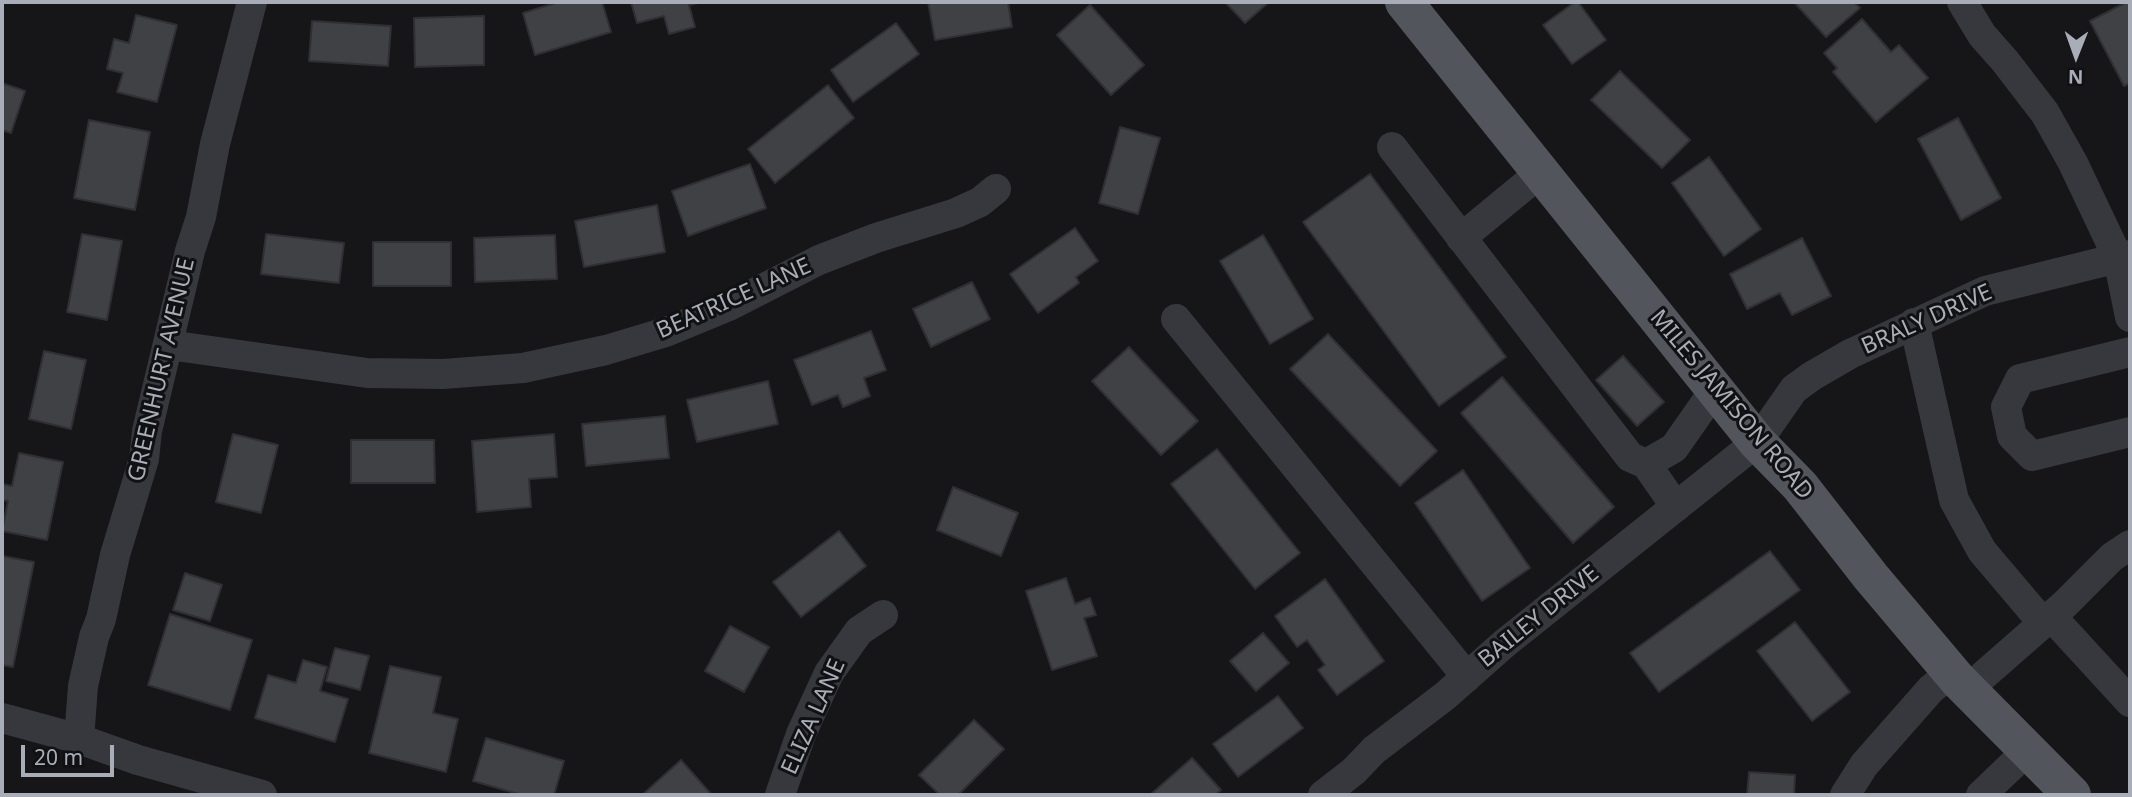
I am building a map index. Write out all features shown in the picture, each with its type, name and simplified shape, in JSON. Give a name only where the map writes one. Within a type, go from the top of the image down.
[{"type":"main road","name":"MILES JAMISON ROAD","points":[[1404,2],[1757,442],[1800,486],[1871,577],[1960,681],[2072,795]]},
{"type":"street","name":"GREENHURT AVENUE","points":[[79,739],[83,686],[94,637],[144,459],[147,431],[190,251],[201,217],[215,144],[252,2]]},
{"type":"street","points":[[1962,2],[1982,36],[2006,61],[2045,113],[2124,256],[2130,317]]},
{"type":"street","points":[[1392,147],[1629,457],[1646,464],[1675,507]]},
{"type":"street","points":[[1461,238],[1540,173]]},
{"type":"street","name":"BEATRICE LANE","points":[[169,345],[367,373],[443,374],[523,368],[606,351],[666,332],[729,306],[819,260],[876,238],[956,213],[980,202],[996,189]]},
{"type":"street","name":"BRALY DRIVE","points":[[1757,442],[1794,389],[1850,354],[1985,290],[2124,256]]},
{"type":"street","points":[[1176,319],[1467,677]]},
{"type":"street","points":[[1914,323],[1954,500],[1982,551],[2130,702]]},
{"type":"street","points":[[2130,352],[2020,379],[2006,407],[2012,436],[2032,456],[2130,432]]},
{"type":"street","points":[[1646,464],[1674,448],[1716,388]]},
{"type":"street","name":"BAILEY DRIVE","points":[[1323,795],[1354,771],[1374,750],[1757,442]]},
{"type":"street","points":[[1845,795],[1864,765],[1931,689],[1960,681],[2047,620],[2112,556],[2130,545]]},
{"type":"street","name":"ELIZA LANE","points":[[780,795],[828,673],[859,631],[883,615]]},
{"type":"street","points":[[2,718],[262,795]]},
{"type":"street","points":[[1981,795],[2027,751]]},
{"type":"building","points":[[559,2],[602,2],[611,32],[535,55],[523,13]]},
{"type":"building","points":[[631,2],[702,2],[689,5],[695,27],[669,34],[664,16],[637,23]]},
{"type":"building","points":[[928,2],[1008,2],[1012,27],[935,40]]},
{"type":"building","points":[[1225,2],[1269,2],[1245,23]]},
{"type":"building","points":[[1578,2],[1606,40],[1572,64],[1543,25]]},
{"type":"building","points":[[1794,2],[1854,2],[1860,8],[1826,37]]},
{"type":"building","points":[[2130,2],[2130,83],[2124,86],[2090,21]]},
{"type":"building","points":[[1090,5],[1144,65],[1111,95],[1057,35]]},
{"type":"building","points":[[136,15],[177,25],[157,102],[117,92],[123,73],[107,69],[114,39],[129,43]]},
{"type":"building","points":[[484,16],[484,65],[415,67],[414,18]]},
{"type":"building","points":[[1862,19],[1891,52],[1899,45],[1928,78],[1876,122],[1833,72],[1837,68],[1824,53]]},
{"type":"building","points":[[312,21],[391,26],[388,66],[309,61]]},
{"type":"building","points":[[896,23],[919,54],[853,102],[831,70]]},
{"type":"building","points":[[1620,71],[1690,140],[1662,168],[1591,100]]},
{"type":"building","points":[[2,83],[25,91],[11,133],[2,130]]},
{"type":"building","points":[[828,85],[854,118],[775,183],[748,149]]},
{"type":"building","points":[[1958,118],[2001,198],[1961,220],[1918,139]]},
{"type":"building","points":[[89,120],[150,132],[135,210],[74,198]]},
{"type":"building","points":[[1120,127],[1160,138],[1138,214],[1099,203]]},
{"type":"building","points":[[1709,157],[1761,229],[1724,256],[1672,183]]},
{"type":"building","points":[[750,164],[766,208],[688,236],[672,191]]},
{"type":"building","points":[[1370,174],[1506,357],[1439,406],[1303,222]]},
{"type":"building","points":[[657,205],[665,252],[584,267],[575,221]]},
{"type":"building","points":[[1075,228],[1098,261],[1076,277],[1079,283],[1038,313],[1010,274]]},
{"type":"building","points":[[82,234],[122,241],[107,320],[67,312]]},
{"type":"building","points":[[266,234],[344,243],[339,283],[261,274]]},
{"type":"building","points":[[555,235],[557,279],[475,282],[474,238]]},
{"type":"building","points":[[1263,235],[1313,319],[1270,344],[1220,261]]},
{"type":"building","points":[[1802,238],[1831,296],[1792,315],[1780,293],[1747,309],[1730,274]]},
{"type":"building","points":[[373,242],[451,242],[451,286],[373,286]]},
{"type":"building","points":[[972,282],[990,319],[931,347],[913,309]]},
{"type":"building","points":[[871,331],[886,370],[864,378],[870,396],[843,407],[838,395],[812,405],[794,360]]},
{"type":"building","points":[[1328,334],[1437,451],[1400,486],[1290,369]]},
{"type":"building","points":[[1129,347],[1198,421],[1161,455],[1092,381]]},
{"type":"building","points":[[44,351],[86,360],[71,429],[29,419]]},
{"type":"building","points":[[1623,356],[1664,402],[1637,426],[1596,380]]},
{"type":"building","points":[[1502,377],[1614,507],[1573,543],[1461,413]]},
{"type":"building","points":[[768,381],[778,424],[697,442],[687,400]]},
{"type":"building","points":[[665,416],[669,458],[586,466],[582,424]]},
{"type":"building","points":[[233,434],[278,445],[261,513],[216,502]]},
{"type":"building","points":[[554,434],[557,477],[529,479],[531,507],[477,512],[472,441]]},
{"type":"building","points":[[351,440],[434,440],[435,483],[351,483]]},
{"type":"building","points":[[1217,449],[1300,553],[1255,589],[1171,484]]},
{"type":"building","points":[[19,453],[63,462],[47,540],[2,531],[8,501],[2,500],[2,484],[12,486]]},
{"type":"building","points":[[1463,470],[1530,568],[1482,601],[1415,503]]},
{"type":"building","points":[[953,487],[1018,513],[1001,556],[937,530]]},
{"type":"building","points":[[839,531],[866,566],[801,617],[773,582]]},
{"type":"building","points":[[1770,551],[1800,590],[1659,692],[1630,653]]},
{"type":"building","points":[[2,556],[34,562],[13,667],[2,665]]},
{"type":"building","points":[[185,573],[222,585],[210,621],[173,610]]},
{"type":"building","points":[[1066,578],[1075,604],[1090,598],[1096,615],[1084,618],[1097,656],[1052,670],[1026,591]]},
{"type":"building","points":[[1325,579],[1384,661],[1337,695],[1318,670],[1325,665],[1307,640],[1297,647],[1275,616]]},
{"type":"building","points":[[170,614],[252,640],[230,710],[148,685]]},
{"type":"building","points":[[1795,622],[1850,692],[1812,721],[1757,651]]},
{"type":"building","points":[[730,626],[769,647],[744,692],[705,671]]},
{"type":"building","points":[[1263,633],[1289,663],[1256,691],[1230,661]]},
{"type":"building","points":[[335,648],[369,656],[360,690],[326,681]]},
{"type":"building","points":[[303,660],[327,667],[320,691],[348,699],[335,742],[255,718],[268,675],[296,683]]},
{"type":"building","points":[[390,666],[441,677],[433,713],[458,719],[446,772],[369,753]]},
{"type":"building","points":[[1278,696],[1303,728],[1238,777],[1213,744]]},
{"type":"building","points":[[974,720],[1004,749],[958,795],[940,795],[919,775]]},
{"type":"building","points":[[486,738],[564,761],[554,795],[522,795],[473,781]]},
{"type":"building","points":[[1192,758],[1221,790],[1215,795],[1150,795]]},
{"type":"building","points":[[681,760],[710,795],[642,795]]},
{"type":"building","points":[[1749,772],[1795,775],[1794,795],[1747,795]]}]
